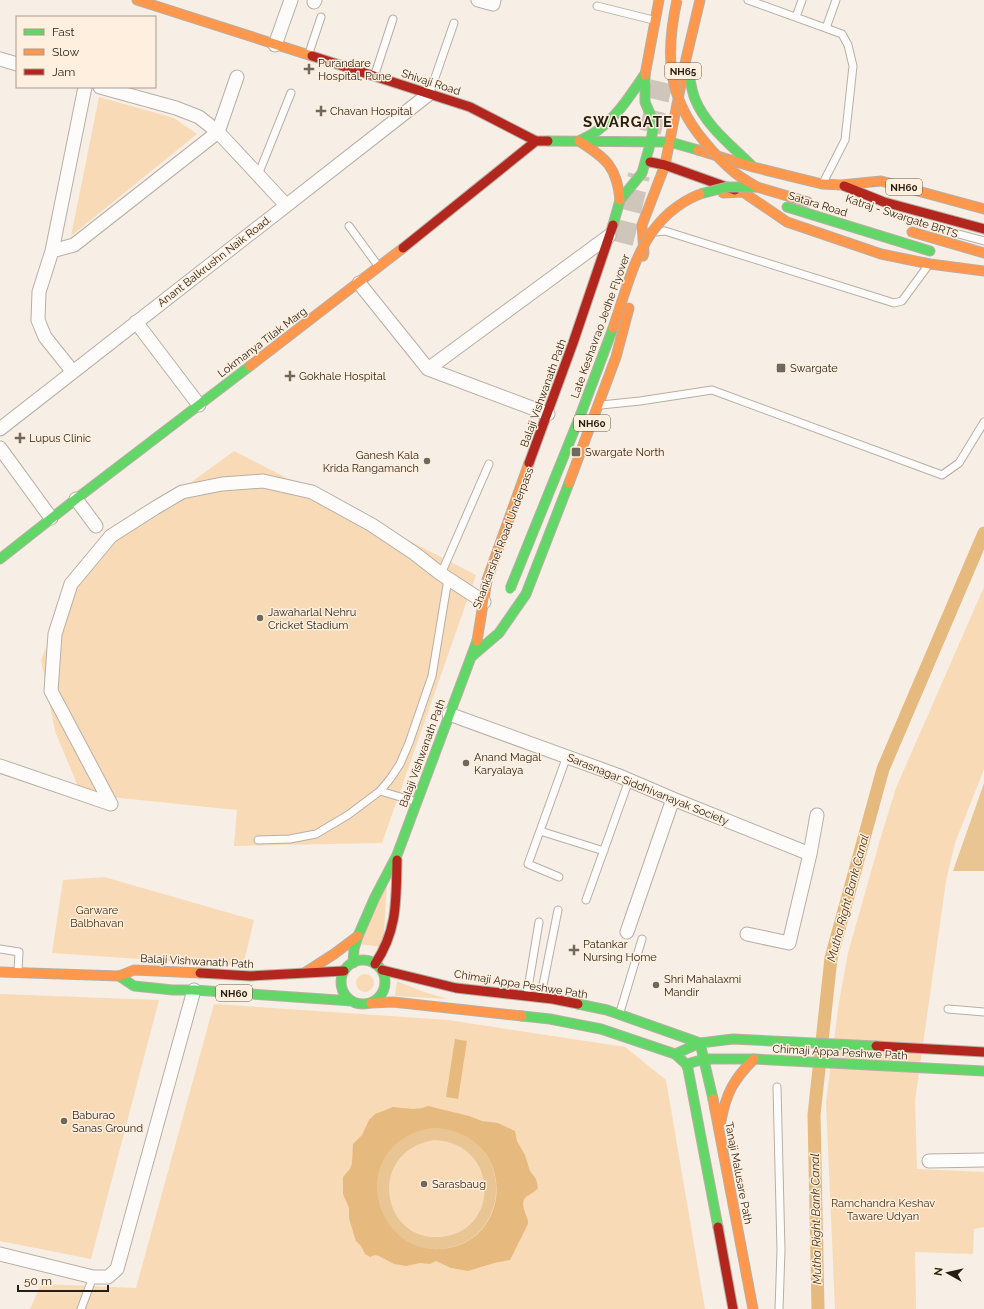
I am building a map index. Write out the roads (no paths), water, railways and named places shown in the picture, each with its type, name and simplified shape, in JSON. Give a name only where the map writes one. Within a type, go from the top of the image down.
[{"type":"main road","name":"Shivaji Road","points":[[137,0],[470,107],[536,141],[651,141]]},
{"type":"main road","points":[[578,141],[600,130],[610,121],[622,108],[645,74],[659,0]]},
{"type":"main road","name":"Late Keshavrao Jedhe Flyover","points":[[677,0],[671,29],[671,60],[676,95],[690,124],[708,147],[735,172],[758,187]]},
{"type":"main road","points":[[664,75],[684,0]]},
{"type":"main road","name":"NH65","points":[[664,165],[700,0]]},
{"type":"main road","points":[[686,59],[695,98],[704,116],[753,167]]},
{"type":"main road","name":"Balaji Vishwanath Path","points":[[489,600],[487,580],[548,414],[610,235],[620,200],[642,173],[646,161],[654,124],[645,102],[645,74]]},
{"type":"main road","name":"Lokmanya Tilak Marg","points":[[0,559],[51,518],[359,283],[536,141]]},
{"type":"main road","name":"Shivaji Road","points":[[578,141],[598,152],[606,160],[615,173],[619,186],[620,200]]},
{"type":"main road","name":"Satara Road","points":[[651,141],[670,142],[753,167],[837,188],[881,181],[984,209]]},
{"type":"main road","name":"Satara Road","points":[[646,161],[664,165],[778,204],[945,256],[984,270]]},
{"type":"main road","name":"Balaji Vishwanath Path","points":[[469,659],[499,633],[526,594],[616,357],[644,252],[642,225],[664,165]]},
{"type":"main road","name":"Late Keshavrao Jedhe Flyover","points":[[509,593],[570,443],[637,259],[649,234],[662,218],[675,207],[690,198],[705,192],[728,187],[758,187],[818,204]]},
{"type":"main road","points":[[837,188],[984,230]]},
{"type":"main road","points":[[644,252],[653,233],[670,214],[692,200],[708,195],[742,192],[787,222],[881,254],[930,264],[984,270]]},
{"type":"main road","points":[[901,229],[984,253]]},
{"type":"main road","name":"Shankarshet Road Underpass","points":[[478,638],[489,600]]},
{"type":"main road","points":[[499,633],[504,611]]},
{"type":"main road","name":"Balaji Vishwanath Path","points":[[353,963],[354,949],[358,936],[375,897],[397,855],[448,714],[478,638]]},
{"type":"main road","name":"Balaji Vishwanath Path","points":[[378,967],[392,931],[395,915],[397,855]]},
{"type":"main road","points":[[304,974],[358,936]]},
{"type":"main road","points":[[352,1001],[343,990],[342,983],[344,970],[353,963],[367,961],[378,967],[385,977],[383,992],[378,999],[371,1003]]},
{"type":"main road","name":"Chimaji Appa Peshwe Path","points":[[378,967],[456,988],[541,997],[607,1010],[700,1043]]},
{"type":"main road","name":"Balaji Vishwanath Path","points":[[119,976],[134,970],[250,976],[304,974],[344,970]]},
{"type":"main road","name":"NH60","points":[[0,972],[119,976],[134,986],[173,990],[194,990],[352,1001],[361,1004],[371,1003]]},
{"type":"main road","points":[[371,1003],[393,1002],[446,1006],[550,1019],[602,1029],[675,1054],[686,1064],[691,1083],[733,1309]]},
{"type":"main road","name":"Chimaji Appa Peshwe Path","points":[[675,1054],[700,1043],[733,1039],[984,1052]]},
{"type":"main road","name":"Tanaji Malusare Path","points":[[700,1043],[705,1059],[753,1309]]},
{"type":"main road","name":"Chimaji Appa Peshwe Path","points":[[686,1064],[705,1059],[765,1059],[984,1072]]},
{"type":"main road","points":[[719,1132],[724,1103],[730,1087],[740,1072],[754,1059]]},
{"type":"street","points":[[275,45],[291,0]]},
{"type":"street","points":[[478,0],[492,4],[494,0]]},
{"type":"street","points":[[0,59],[16,64]]},
{"type":"street","points":[[52,251],[74,245],[218,132],[238,77]]},
{"type":"street","points":[[73,372],[45,337],[38,320],[39,292],[52,251],[85,88]]},
{"type":"street","points":[[104,88],[182,110],[199,117],[218,132],[286,205]]},
{"type":"street","name":"Anant Balkrushn Naik Road.","points":[[0,429],[429,94]]},
{"type":"street","points":[[428,369],[610,235]]},
{"type":"street","points":[[359,283],[428,369],[548,414]]},
{"type":"street","points":[[136,322],[199,405]]},
{"type":"street","points":[[0,448],[51,518]]},
{"type":"street","points":[[0,766],[111,804],[51,691],[55,634],[71,584],[111,536],[182,492],[222,484],[263,481],[312,492],[372,525],[414,553],[444,576],[489,600]]},
{"type":"street","points":[[76,499],[96,526]]},
{"type":"street","name":"Sarasnagar Siddhivanayak Society","points":[[448,714],[567,756],[810,854]]},
{"type":"street","points":[[627,932],[673,799]]},
{"type":"street","points":[[747,934],[789,943],[810,854],[817,815]]},
{"type":"street","points":[[0,1254],[92,1277],[108,1277],[117,1269],[194,990]]},
{"type":"street","points":[[929,1161],[984,1160]]},
{"type":"lane","points":[[748,0],[842,34],[848,45],[853,66],[845,140],[822,184]]},
{"type":"lane","points":[[796,17],[802,0]]},
{"type":"lane","points":[[826,28],[836,0]]},
{"type":"lane","points":[[597,6],[656,20]]},
{"type":"lane","points":[[309,55],[321,17]]},
{"type":"lane","points":[[375,77],[393,19]]},
{"type":"lane","points":[[429,94],[454,23]]},
{"type":"lane","points":[[258,175],[291,94]]},
{"type":"lane","points":[[349,226],[379,267]]},
{"type":"lane","points":[[653,233],[665,231],[894,303],[902,301],[930,264]]},
{"type":"lane","name":"Katraj - Swargate BRTS","points":[[948,232],[984,241]]},
{"type":"lane","points":[[599,405],[640,401],[712,390],[942,475],[959,462],[984,422]]},
{"type":"lane","points":[[258,840],[290,839],[316,834],[348,815],[380,791],[400,764],[409,744],[432,676],[444,576],[489,464]]},
{"type":"lane","points":[[559,877],[528,864],[567,756]]},
{"type":"lane","points":[[586,900],[629,780]]},
{"type":"lane","points":[[380,791],[416,802]]},
{"type":"lane","points":[[540,831],[604,851]]},
{"type":"lane","points":[[541,997],[558,910]]},
{"type":"lane","points":[[526,996],[539,922]]},
{"type":"lane","points":[[619,1014],[642,939]]},
{"type":"lane","points":[[0,949],[19,952],[18,973]]},
{"type":"lane","points":[[948,1009],[984,1012]]},
{"type":"lane","points":[[777,1087],[781,1250],[779,1309]]},
{"type":"lane","points":[[81,1309],[92,1277]]},
{"type":"waterway","name":"Mutha Right Bank Canal","points":[[818,1309],[814,1115],[831,958],[883,769],[984,533]]},
{"type":"tunnel","points":[[650,132],[662,82]]},
{"type":"tunnel","points":[[622,243],[639,175]]},
{"type":"place","name":"Purandare Hospital, Pune","points":[[309,69]]},
{"type":"place","name":"Chavan Hospital","points":[[321,111]]},
{"type":"place","name":"Swargate","points":[[781,368]]},
{"type":"place","name":"Gokhale Hospital","points":[[290,376]]},
{"type":"place","name":"Lupus Clinic","points":[[20,438]]},
{"type":"place","name":"Swargate North","points":[[576,452]]},
{"type":"place","name":"Ganesh Kala Krida Rangamanch","points":[[427,461]]},
{"type":"place","name":"Jawaharlal Nehru Cricket Stadium","points":[[260,618]]},
{"type":"place","name":"Anand Magal Karyalaya","points":[[466,763]]},
{"type":"place","name":"Patankar Nursing Home","points":[[574,950]]},
{"type":"place","name":"Shri Mahalaxmi Mandir","points":[[656,985]]},
{"type":"place","name":"Baburao Sanas Ground","points":[[64,1121]]},
{"type":"place","name":"Sarasbaug","points":[[424,1184]]},
{"type":"district","name":"SWARGATE","points":[[628,122]]},
{"type":"park label","name":"Garware Balbhavan","points":[[97,916]]},
{"type":"park label","name":"Ramchandra Keshav Taware Udyan","points":[[883,1209]]}]
